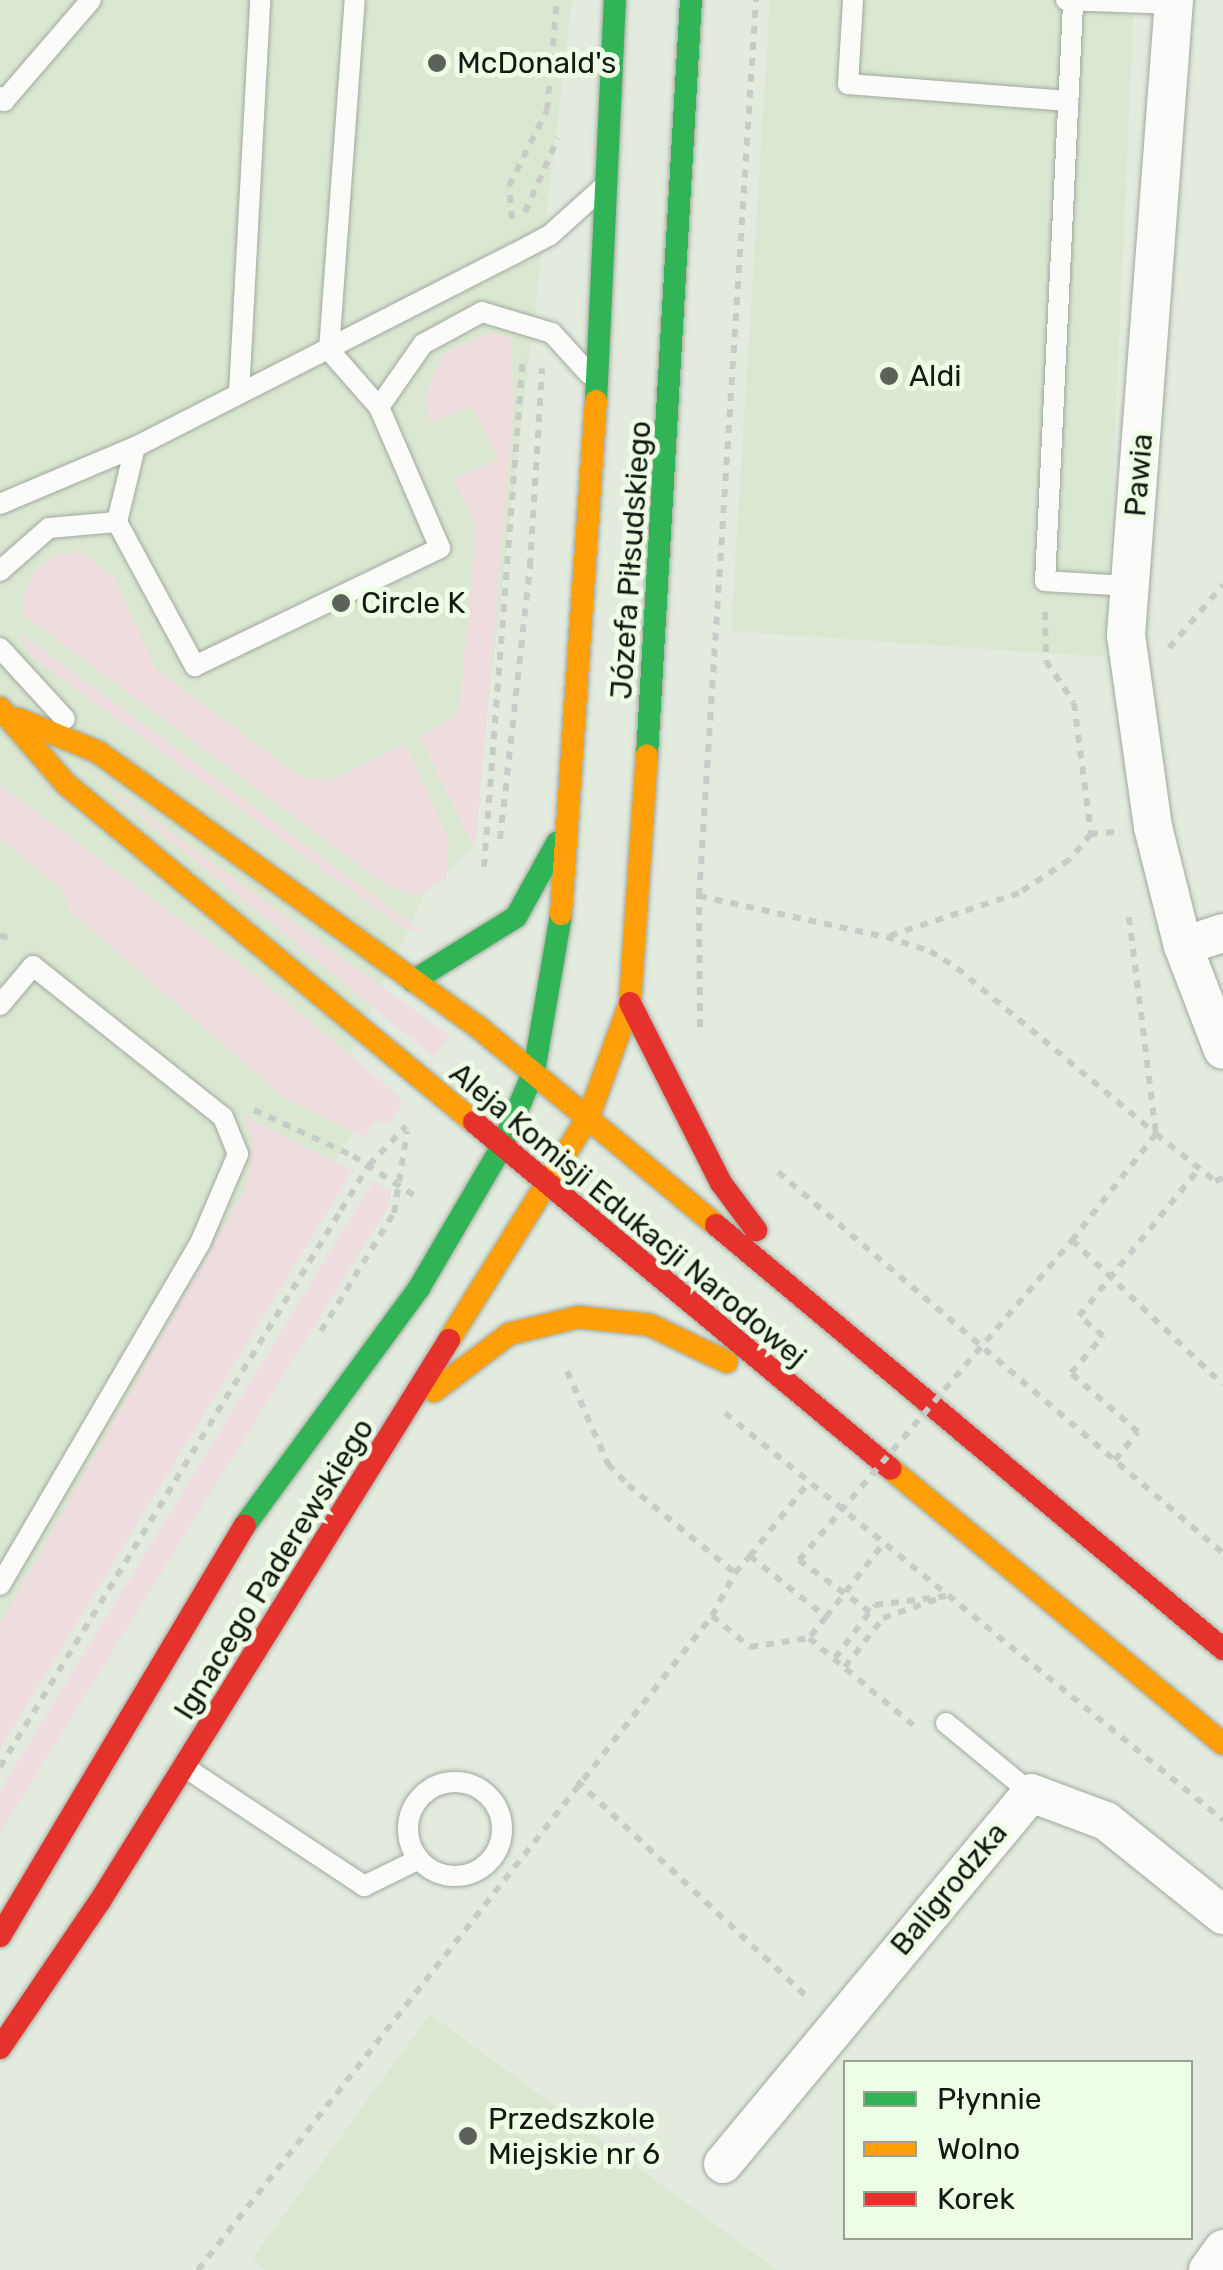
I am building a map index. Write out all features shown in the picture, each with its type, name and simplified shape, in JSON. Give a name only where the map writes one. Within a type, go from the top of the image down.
[{"type":"street","name":"Józefa Piłsudskiego","points":[[534,1071],[557,964],[570,818],[610,181],[615,0]]},
{"type":"street","name":"Józefa Piłsudskiego","points":[[589,1116],[630,1003],[674,378],[691,0]]},
{"type":"street","name":"Pawia","points":[[1174,2],[1126,636],[1153,827],[1183,946],[1223,1050]]},
{"type":"street","name":"Aleja Komisji Edukacji Narodowej","points":[[5,712],[98,752],[534,1071],[1223,1648]]},
{"type":"street","name":"Aleja Komisji Edukacji Narodowej","points":[[5,712],[66,784],[1223,1744]]},
{"type":"street","points":[[413,981],[516,916],[570,818]]},
{"type":"street","points":[[1183,946],[1223,933]]},
{"type":"street","points":[[630,1003],[721,1183],[819,1306]]},
{"type":"street","name":"Ignacego Paderewskiego","points":[[0,1936],[227,1550],[419,1288],[501,1148],[534,1071]]},
{"type":"street","name":"Ignacego Paderewskiego","points":[[0,2048],[404,1420],[589,1116]]},
{"type":"street","points":[[404,1420],[460,1366],[510,1334],[578,1316],[650,1326],[798,1395]]},
{"type":"street","name":"Baligrodzka","points":[[723,2164],[1031,1794],[1106,1821],[1223,1915]]},
{"type":"street","points":[[1208,2270],[1223,2249]]},
{"type":"lane","points":[[0,97],[4,101],[91,0]]},
{"type":"lane","points":[[240,393],[260,0]]},
{"type":"lane","points":[[135,446],[117,522],[195,666],[440,548],[379,407],[329,350],[355,0]]},
{"type":"lane","points":[[854,0],[848,84],[1068,101]]},
{"type":"lane","points":[[1130,586],[1045,581],[1070,2],[1174,2]]},
{"type":"lane","points":[[0,504],[135,446],[522,249],[610,181]]},
{"type":"lane","points":[[379,407],[436,335],[482,312],[542,328],[595,380]]},
{"type":"lane","points":[[0,571],[49,528],[117,522]]},
{"type":"lane","points":[[0,648],[98,752]]},
{"type":"lane","points":[[0,1006],[33,966],[223,1117],[238,1154],[200,1242],[0,1586]]},
{"type":"lane","points":[[946,1723],[1031,1794]]},
{"type":"lane","points":[[184,1766],[364,1886],[419,1858]]},
{"type":"lane","points":[[458,1781],[496,1805],[502,1835],[477,1871],[445,1875],[419,1858],[408,1830],[418,1800],[430,1789],[458,1781]]},
{"type":"path","points":[[522,249],[509,186],[547,110],[557,0]]},
{"type":"path","points":[[701,1042],[700,896],[756,0]]},
{"type":"path","points":[[522,249],[526,201],[549,167],[560,128]]},
{"type":"path","points":[[521,320],[524,384],[484,863],[498,852],[505,806],[530,566],[542,328]]},
{"type":"path","points":[[1045,581],[1046,661],[1074,703],[1091,834]]},
{"type":"path","points":[[1168,650],[1223,584]]},
{"type":"path","points":[[886,937],[1020,893],[1069,860],[1091,834],[1119,831],[1121,850]]},
{"type":"path","points":[[700,896],[930,950],[957,968],[1199,1169],[1215,1181],[1223,1178]]},
{"type":"path","points":[[870,1612],[799,1560],[1072,1240],[1156,1134],[1128,907]]},
{"type":"path","points":[[276,1116],[369,1165],[455,1225]]},
{"type":"path","points":[[0,1767],[369,1165],[408,1124],[402,1186]]},
{"type":"path","points":[[770,1163],[1223,1553]]},
{"type":"path","points":[[1115,1460],[1138,1432],[1071,1373],[1103,1336],[1079,1316],[1199,1169]]},
{"type":"path","points":[[1072,1240],[1115,1276],[1223,1384]]},
{"type":"path","points":[[581,1359],[562,1361],[608,1464],[735,1573]]},
{"type":"path","points":[[712,1402],[1223,1820]]},
{"type":"path","points":[[198,2270],[577,1781],[712,1616],[735,1573],[808,1482]]},
{"type":"path","points":[[712,1616],[750,1647],[808,1638],[884,1544]]},
{"type":"path","points":[[750,1556],[826,1616]]},
{"type":"path","points":[[835,1658],[870,1612],[899,1598],[947,1596]]},
{"type":"path","points":[[846,1668],[883,1618],[947,1596]]},
{"type":"path","points":[[808,1638],[916,1727]]},
{"type":"path","points":[[577,1781],[836,2024]]},
{"type":"shaded area","points":[[0,0],[572,0],[471,848],[425,893],[345,1067],[374,1095],[0,1727]]},
{"type":"shaded area","points":[[770,0],[1134,0],[1105,657],[731,631]]},
{"type":"shaded area","points":[[492,332],[511,338],[514,405],[475,850],[420,737],[454,716],[460,704],[474,546],[473,520],[454,479],[498,459],[472,406],[430,423],[425,397],[442,354]]},
{"type":"shaded area","points":[[81,552],[114,578],[156,669],[302,778],[332,780],[405,744],[449,840],[446,879],[417,895],[390,888],[25,616],[22,599],[34,571],[56,555]]},
{"type":"shaded area","points":[[19,632],[425,934],[403,928],[32,657]]},
{"type":"shaded area","points":[[80,766],[449,1036],[434,1057]]},
{"type":"shaded area","points":[[0,785],[251,972],[395,1093],[403,1103],[388,1124],[377,1120],[364,1137],[286,1099],[71,912],[61,888],[0,838]]},
{"type":"shaded area","points":[[241,1114],[352,1171],[0,1749],[0,1624],[248,1184],[253,1138]]},
{"type":"shaded area","points":[[374,1180],[391,1193],[388,1207],[0,1833],[0,1791]]},
{"type":"shaded area","name":"Przedszkole Miejskie nr 6","points":[[430,2014],[777,2270],[265,2270],[252,2259]]},
{"type":"traffic: fast","points":[[596,401],[615,0]]},
{"type":"traffic: fast","points":[[647,756],[691,0]]},
{"type":"traffic: fast","points":[[413,981],[516,917],[557,843]]},
{"type":"traffic: fast","points":[[245,1525],[419,1288],[501,1148],[534,1071],[561,914]]},
{"type":"traffic: slow","points":[[561,914],[596,401]]},
{"type":"traffic: slow","points":[[0,708],[66,784],[474,1122]]},
{"type":"traffic: slow","points":[[18,719],[98,752],[477,1026],[716,1225]]},
{"type":"traffic: slow","points":[[449,1340],[589,1116],[630,1003],[647,756]]},
{"type":"traffic: slow","points":[[434,1391],[509,1334],[578,1317],[650,1325],[727,1362]]},
{"type":"traffic: slow","points":[[891,1469],[1223,1744]]},
{"type":"traffic: jam","points":[[630,1003],[721,1183],[756,1230]]},
{"type":"traffic: jam","points":[[474,1122],[891,1469]]},
{"type":"traffic: jam","points":[[716,1225],[1223,1649]]},
{"type":"traffic: jam","points":[[0,2048],[100,1901],[449,1340]]},
{"type":"traffic: jam","points":[[0,1936],[245,1525]]},
{"type":"place","name":"McDonald's","points":[[437,63]]},
{"type":"place","name":"Aldi","points":[[889,376]]},
{"type":"place","name":"Circle K","points":[[341,603]]},
{"type":"place","name":"Przedszkole Miejskie nr 6","points":[[468,2136]]}]
